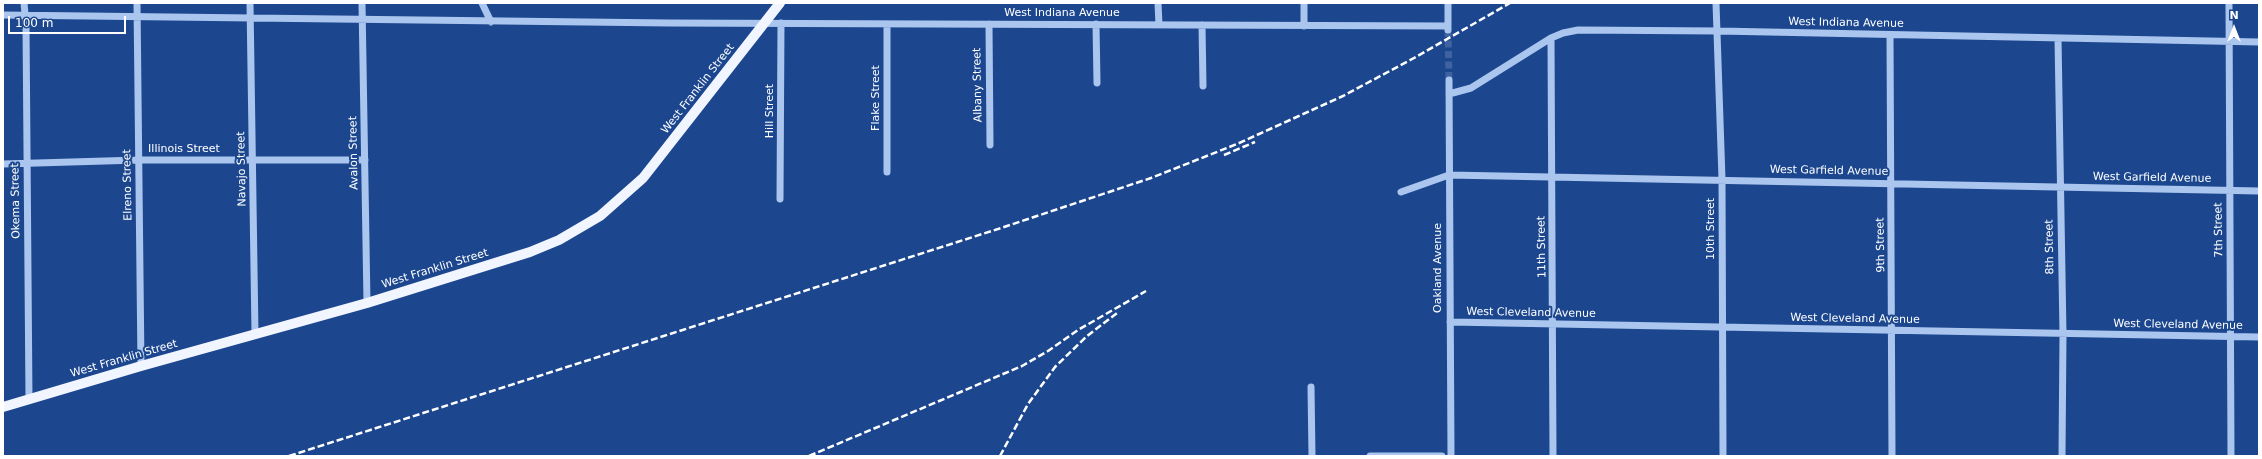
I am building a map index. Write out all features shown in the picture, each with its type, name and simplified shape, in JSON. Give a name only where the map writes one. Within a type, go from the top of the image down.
[{"type":"main road","name":"West Franklin Street","points":[[3,407],[141,366],[367,303],[530,252],[559,240],[600,216],[643,178],[780,3]]},
{"type":"street","name":"Okema Street","points":[[24,3],[30,399]]},
{"type":"street","name":"Elreno Street","points":[[137,3],[141,366]]},
{"type":"street","name":"Navajo Street","points":[[250,3],[249,19],[253,159],[255,334]]},
{"type":"street","name":"Avalon Street","points":[[362,3],[367,303]]},
{"type":"street","points":[[482,3],[491,22]]},
{"type":"street","points":[[1158,3],[1158,25]]},
{"type":"street","points":[[1304,3],[1304,26]]},
{"type":"street","name":"West Indiana Avenue","points":[[3,15],[491,22],[1096,24],[1448,28],[1448,3]]},
{"type":"street","name":"10th Street","points":[[1716,3],[1719,31],[1722,179],[1723,456]]},
{"type":"street","name":"7th Street","points":[[2229,3],[2228,42],[2232,336],[2231,456]]},
{"type":"street","name":"Hill Street","points":[[780,200],[781,23]]},
{"type":"street","name":"Flake Street","points":[[887,24],[887,172]]},
{"type":"street","name":"Albany Street","points":[[989,24],[990,145]]},
{"type":"street","points":[[1096,24],[1096,83]]},
{"type":"street","points":[[1202,25],[1203,86]]},
{"type":"street","name":"West Indiana Avenue","points":[[1449,94],[1471,88],[1551,38],[1562,33],[1578,30],[1890,34],[2259,42]]},
{"type":"street","name":"9th Street","points":[[1890,34],[1893,330],[1892,456]]},
{"type":"street","name":"11th Street","points":[[1551,38],[1554,324],[1553,456]]},
{"type":"street","name":"8th Street","points":[[2058,38],[2063,334],[2062,456]]},
{"type":"street","name":"Oakland Avenue","points":[[1449,80],[1451,456]]},
{"type":"street","name":"Illinois Street","points":[[3,164],[139,160],[365,160]]},
{"type":"street","name":"West Garfield Avenue","points":[[1401,192],[1449,175],[1722,179],[2060,188],[2259,191]]},
{"type":"street","name":"West Cleveland Avenue","points":[[1450,322],[2259,337]]},
{"type":"street","points":[[1311,387],[1312,456]]},
{"type":"street","points":[[1370,456],[1442,456]]},
{"type":"tunnel","points":[[1448,30],[1449,80]]},
{"type":"railway","points":[[289,456],[1001,228],[1151,178],[1237,144],[1343,96],[1414,58],[1510,3]]},
{"type":"railway","points":[[1224,155],[1255,142]]},
{"type":"railway","points":[[809,456],[1022,366],[1048,351],[1078,330],[1146,291]]},
{"type":"railway","points":[[1000,456],[1028,404],[1055,367],[1087,336],[1117,313]]}]
